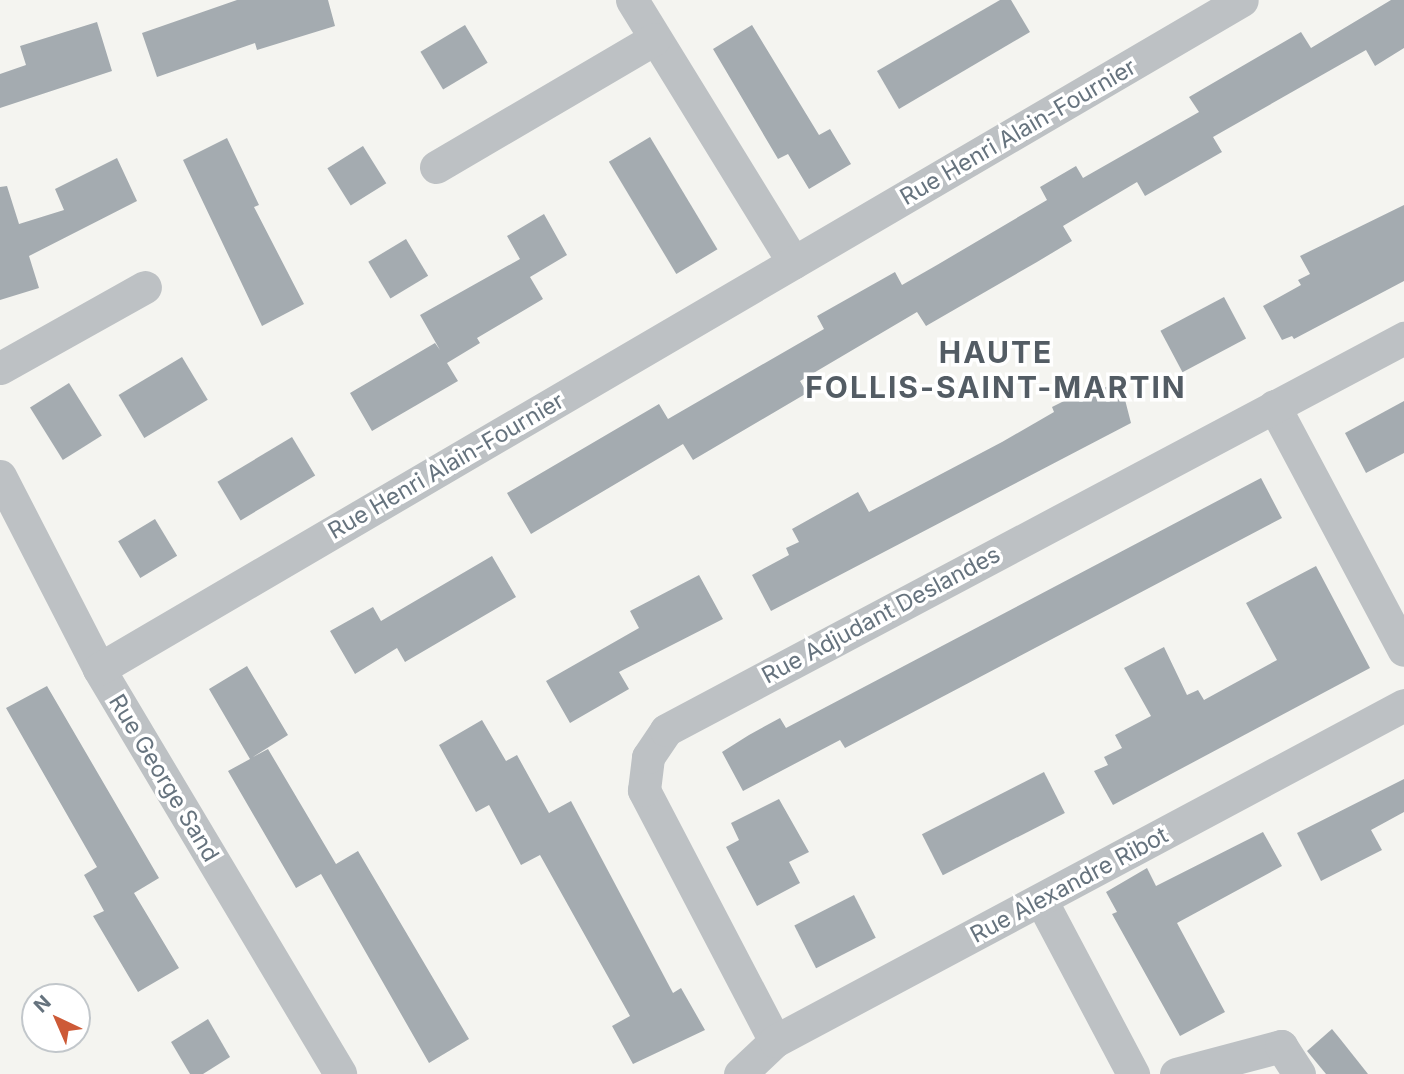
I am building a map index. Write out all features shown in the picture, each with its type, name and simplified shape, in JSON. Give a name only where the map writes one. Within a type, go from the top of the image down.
[{"type":"street","points":[[632,0],[793,262]]},
{"type":"street","name":"Rue Henri Alain-Fournier","points":[[99,669],[1242,0]]},
{"type":"street","points":[[436,167],[654,39]]},
{"type":"street","points":[[0,368],[145,287]]},
{"type":"street","name":"Rue Adjudant Deslandes","points":[[775,1041],[644,790],[648,757],[666,730],[1404,338]]},
{"type":"street","points":[[1274,406],[1404,650]]},
{"type":"street","name":"Rue George Sand","points":[[0,476],[99,669],[340,1074]]},
{"type":"street","name":"Rue Alexandre Ribot","points":[[740,1074],[775,1041],[1404,705]]},
{"type":"street","points":[[1041,900],[1133,1074]]},
{"type":"street","points":[[1176,1074],[1281,1046],[1298,1074]]},
{"type":"building","points":[[237,0],[328,0],[335,26],[257,50],[255,43],[157,77],[142,33]]},
{"type":"building","points":[[1000,0],[1011,0],[1030,32],[899,109],[877,71]]},
{"type":"building","points":[[1391,0],[1404,0],[1404,48],[1375,66],[1366,50],[1213,137],[1222,152],[1145,196],[1137,182],[1063,226],[1072,241],[1037,262],[926,326],[917,312],[800,381],[807,393],[693,460],[683,444],[531,534],[507,493],[659,404],[668,419],[824,329],[817,316],[895,272],[902,285],[937,265],[1047,200],[1040,187],[1076,166],[1083,178],[1199,112],[1189,97],[1301,32],[1311,48]]},
{"type":"building","points":[[97,22],[112,71],[0,108],[0,74],[26,65],[20,46]]},
{"type":"building","points":[[465,25],[488,63],[443,89],[420,52]]},
{"type":"building","points":[[752,25],[819,135],[830,129],[851,164],[809,189],[788,154],[778,159],[713,49]]},
{"type":"building","points":[[650,137],[717,249],[676,274],[609,162]]},
{"type":"building","points":[[227,138],[259,205],[254,207],[304,304],[262,326],[183,160]]},
{"type":"building","points":[[363,146],[386,183],[351,206],[327,168]]},
{"type":"building","points":[[117,158],[137,201],[29,256],[39,288],[0,300],[0,187],[7,186],[19,224],[64,210],[55,189]]},
{"type":"building","points":[[1404,205],[1404,281],[1294,339],[1292,336],[1282,340],[1263,306],[1301,285],[1298,280],[1310,274],[1300,256]]},
{"type":"building","points":[[544,214],[567,255],[530,277],[543,299],[477,338],[480,343],[447,363],[458,381],[372,431],[350,393],[435,343],[440,350],[420,315],[520,259],[507,236]]},
{"type":"building","points":[[406,239],[428,276],[390,299],[368,262]]},
{"type":"building","points":[[1224,297],[1246,338],[1182,372],[1160,331]]},
{"type":"building","points":[[182,357],[208,400],[144,438],[119,395]]},
{"type":"building","points":[[69,383],[102,436],[63,460],[30,407]]},
{"type":"building","points":[[1112,384],[1117,394],[1123,392],[1131,423],[771,611],[752,575],[789,555],[786,548],[799,542],[792,529],[858,492],[869,512],[1002,442],[1054,412],[1052,407],[1080,393],[1083,399]]},
{"type":"building","points":[[1404,401],[1404,453],[1366,473],[1345,433]]},
{"type":"building","points":[[292,437],[315,476],[241,520],[217,482]]},
{"type":"building","points":[[1261,478],[1282,518],[845,748],[840,740],[743,791],[722,752],[749,735],[780,718],[786,728]]},
{"type":"building","points":[[155,519],[177,556],[140,578],[118,541]]},
{"type":"building","points":[[492,556],[516,597],[405,662],[397,648],[355,674],[330,631],[373,607],[381,621]]},
{"type":"building","points":[[1316,566],[1370,668],[1113,805],[1094,771],[1108,765],[1104,757],[1122,748],[1115,735],[1151,716],[1124,668],[1164,647],[1187,695],[1198,690],[1204,700],[1277,660],[1246,603]]},
{"type":"building","points":[[699,575],[723,619],[619,672],[629,689],[570,723],[546,681],[639,628],[630,611]]},
{"type":"building","points":[[247,666],[288,735],[253,757],[268,749],[336,864],[358,851],[469,1039],[429,1063],[321,874],[296,888],[228,771],[250,759],[209,689]]},
{"type":"building","points":[[47,686],[159,878],[134,893],[179,968],[138,992],[93,916],[104,911],[84,875],[97,867],[6,708]]},
{"type":"building","points":[[482,720],[506,761],[517,755],[549,813],[571,801],[673,993],[681,988],[705,1030],[633,1064],[612,1026],[630,1016],[540,855],[521,865],[489,805],[476,812],[439,745]]},
{"type":"building","points":[[1044,772],[1065,813],[943,875],[922,834]]},
{"type":"building","points":[[1404,779],[1404,812],[1371,830],[1382,850],[1321,881],[1297,833]]},
{"type":"building","points":[[779,799],[809,852],[789,862],[800,883],[757,906],[726,847],[739,840],[731,823]]},
{"type":"building","points":[[1263,832],[1282,866],[1177,923],[1225,1012],[1180,1036],[1112,914],[1117,912],[1106,892],[1147,868],[1156,886]]},
{"type":"building","points":[[854,895],[876,938],[816,968],[794,925]]},
{"type":"building","points":[[208,1019],[230,1057],[203,1074],[190,1074],[171,1042]]},
{"type":"building","points":[[1332,1029],[1368,1074],[1326,1074],[1307,1051]]},
{"type":"district","name":"HAUTE FOLLIS-SAINT-MARTIN","points":[[996,369]]}]
